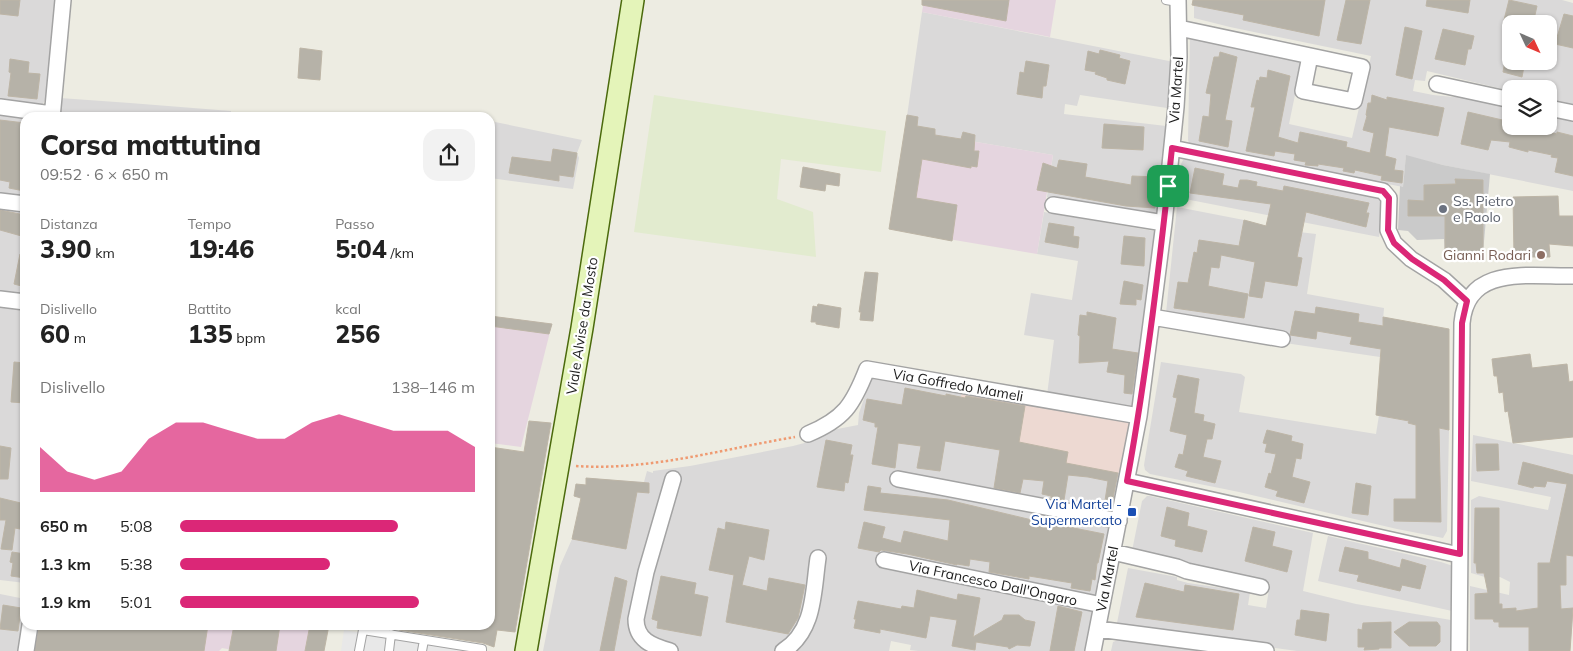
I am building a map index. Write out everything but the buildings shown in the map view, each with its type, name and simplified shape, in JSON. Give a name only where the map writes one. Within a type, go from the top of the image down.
[{"type":"main road","name":"Viale Alvise da Mosto","points":[[526,651],[582,328],[634,0]]},
{"type":"street","points":[[52,112],[64,0]]},
{"type":"street","name":"Via Martel","points":[[1093,651],[1139,416],[1164,223],[1176,99],[1179,28],[1174,1]]},
{"type":"street","points":[[1179,28],[1310,56]]},
{"type":"street","points":[[1437,84],[1502,98]]},
{"type":"street","points":[[0,107],[29,112]]},
{"type":"street","points":[[1557,110],[1573,113]]},
{"type":"street","points":[[1172,148],[1383,191],[1389,198],[1388,230],[1394,243],[1412,259],[1469,298]]},
{"type":"street","points":[[0,201],[20,203]]},
{"type":"street","points":[[1053,205],[1164,223]]},
{"type":"street","points":[[1459,651],[1462,323],[1469,298],[1484,283],[1498,278],[1573,276]]},
{"type":"street","points":[[0,298],[20,301]]},
{"type":"street","points":[[1152,317],[1282,339]]},
{"type":"street","name":"Via Goffredo Mameli","points":[[808,434],[828,426],[845,412],[858,392],[867,369],[1139,416]]},
{"type":"street","points":[[670,651],[653,646],[643,638],[638,632],[636,619],[646,572],[673,479]]},
{"type":"street","points":[[898,479],[1119,521]]},
{"type":"street","points":[[1127,481],[1460,554]]},
{"type":"street","points":[[1113,552],[1187,571],[1261,586]]},
{"type":"street","points":[[783,651],[790,647],[801,635],[809,620],[818,558]]},
{"type":"street","name":"Via Francesco Dall'Ongaro","points":[[884,560],[1102,605]]},
{"type":"street","points":[[1098,629],[1266,651]]},
{"type":"street","points":[[26,651],[29,630]]},
{"type":"lane","points":[[359,651],[363,630],[424,640],[452,648],[482,649],[482,651]]},
{"type":"lane","points":[[389,651],[391,634]]},
{"type":"lane","points":[[422,651],[424,640]]},
{"type":"path","points":[[574,466],[643,464],[808,434]]},
{"type":"shaded area","points":[[0,0],[55,0],[46,99],[42,105],[0,100]]},
{"type":"shaded area","points":[[924,0],[1056,0],[1050,37],[922,12]]},
{"type":"shaded area","points":[[1194,0],[1562,0],[1573,3],[1573,105],[1557,101],[1557,80],[1502,80],[1502,89],[1427,71],[1425,81],[1415,80],[1413,91],[1453,97],[1460,93],[1502,103],[1502,135],[1557,135],[1557,115],[1573,119],[1573,191],[1406,156],[1403,187],[1193,146],[1188,140],[1190,36],[1302,61],[1289,124],[1352,138],[1371,56],[1194,18]]},
{"type":"shaded area","points":[[922,12],[1174,62],[1170,106],[1167,108],[1080,95],[1077,106],[1065,104],[1064,114],[1166,126],[1168,128],[1158,216],[1086,206],[1047,197],[1053,155],[905,130]]},
{"type":"shaded area","points":[[60,98],[231,111],[231,112],[59,112]]},
{"type":"shaded area","points":[[0,113],[20,117],[20,196],[0,194]]},
{"type":"shaded area","points":[[495,122],[582,140],[577,153],[579,158],[573,189],[495,179]]},
{"type":"shaded area","points":[[905,130],[1053,155],[1037,254],[889,229]]},
{"type":"shaded area","name":"Ss. Pietro e Paolo","points":[[1406,155],[1443,165],[1490,174],[1483,253],[1464,258],[1445,253],[1444,239],[1417,240],[1408,231],[1398,230],[1400,186],[1403,187]]},
{"type":"shaded area","points":[[1188,158],[1383,197],[1385,201],[1379,237],[1180,198],[1181,164],[1183,160]]},
{"type":"shaded area","points":[[0,205],[20,207],[20,294],[0,291]]},
{"type":"shaded area","points":[[1177,207],[1244,220],[1282,230],[1316,234],[1307,294],[1384,308],[1380,357],[1285,343],[1286,332],[1166,313]]},
{"type":"shaded area","points":[[1044,212],[1154,231],[1157,235],[1135,408],[1047,395],[1054,340],[1024,335],[1031,293],[1072,300],[1078,261],[1037,254]]},
{"type":"shaded area","points":[[0,306],[20,308],[20,582],[0,580]]},
{"type":"shaded area","points":[[495,317],[552,324],[521,447],[495,444]]},
{"type":"shaded area","points":[[1161,362],[1241,374],[1245,377],[1239,412],[1376,434],[1379,415],[1409,421],[1409,423],[1449,430],[1447,531],[1443,538],[1150,474],[1145,470],[1144,465]]},
{"type":"shaded area","points":[[873,373],[963,389],[960,400],[1007,451],[1123,474],[1116,514],[909,475],[903,488],[1113,526],[1100,596],[940,570],[882,558],[880,568],[1086,607],[1095,613],[1090,651],[918,651],[910,650],[911,645],[891,641],[889,651],[543,651],[560,566],[572,539],[581,499],[574,496],[576,484],[586,485],[586,478],[644,482],[647,471],[653,473],[653,471],[690,466],[793,446],[812,441],[832,430],[858,425],[859,413]]},
{"type":"shaded area","points":[[963,389],[1128,422],[1130,424],[1123,474],[1024,455],[960,400]]},
{"type":"shaded area","points":[[1473,435],[1573,455],[1573,618],[1570,651],[1470,651],[1470,586],[1509,595],[1510,582],[1500,577],[1485,577],[1471,573],[1471,500],[1479,496],[1548,510],[1551,497],[1471,481]]},
{"type":"shaded area","points":[[1147,496],[1313,533],[1303,591],[1356,604],[1451,620],[1450,651],[1297,651],[1121,626],[1117,623],[1128,568],[1177,577],[1177,580],[1188,583],[1250,592],[1248,605],[1266,608],[1270,583],[1132,551],[1142,501]]},
{"type":"shaded area","points":[[1328,536],[1453,566],[1452,611],[1318,581]]},
{"type":"shaded area","points":[[0,594],[20,598],[20,630],[23,630],[19,651],[0,651]]},
{"type":"shaded area","points":[[35,630],[328,630],[324,651],[238,651],[222,648],[219,651],[31,651]]},
{"type":"shaded area","points":[[344,630],[476,651],[341,651]]},
{"type":"shaded area","points":[[1118,640],[1202,651],[1111,651],[1113,642]]},
{"type":"green space","points":[[654,95],[886,131],[881,172],[781,159],[777,199],[813,212],[816,257],[634,232]]},
{"type":"place","name":"Ss. Pietro e Paolo","points":[[1443,209]]},
{"type":"place","name":"Gianni Rodari","points":[[1541,255]]},
{"type":"place","name":"Via Martel - Supermercato","points":[[1132,512]]},
{"type":"route","points":[[1172,148],[1386,192],[1389,198],[1388,230],[1394,243],[1412,259],[1444,280],[1467,301],[1462,316],[1460,554],[1127,481],[1139,416],[1168,186],[1172,148]]}]
